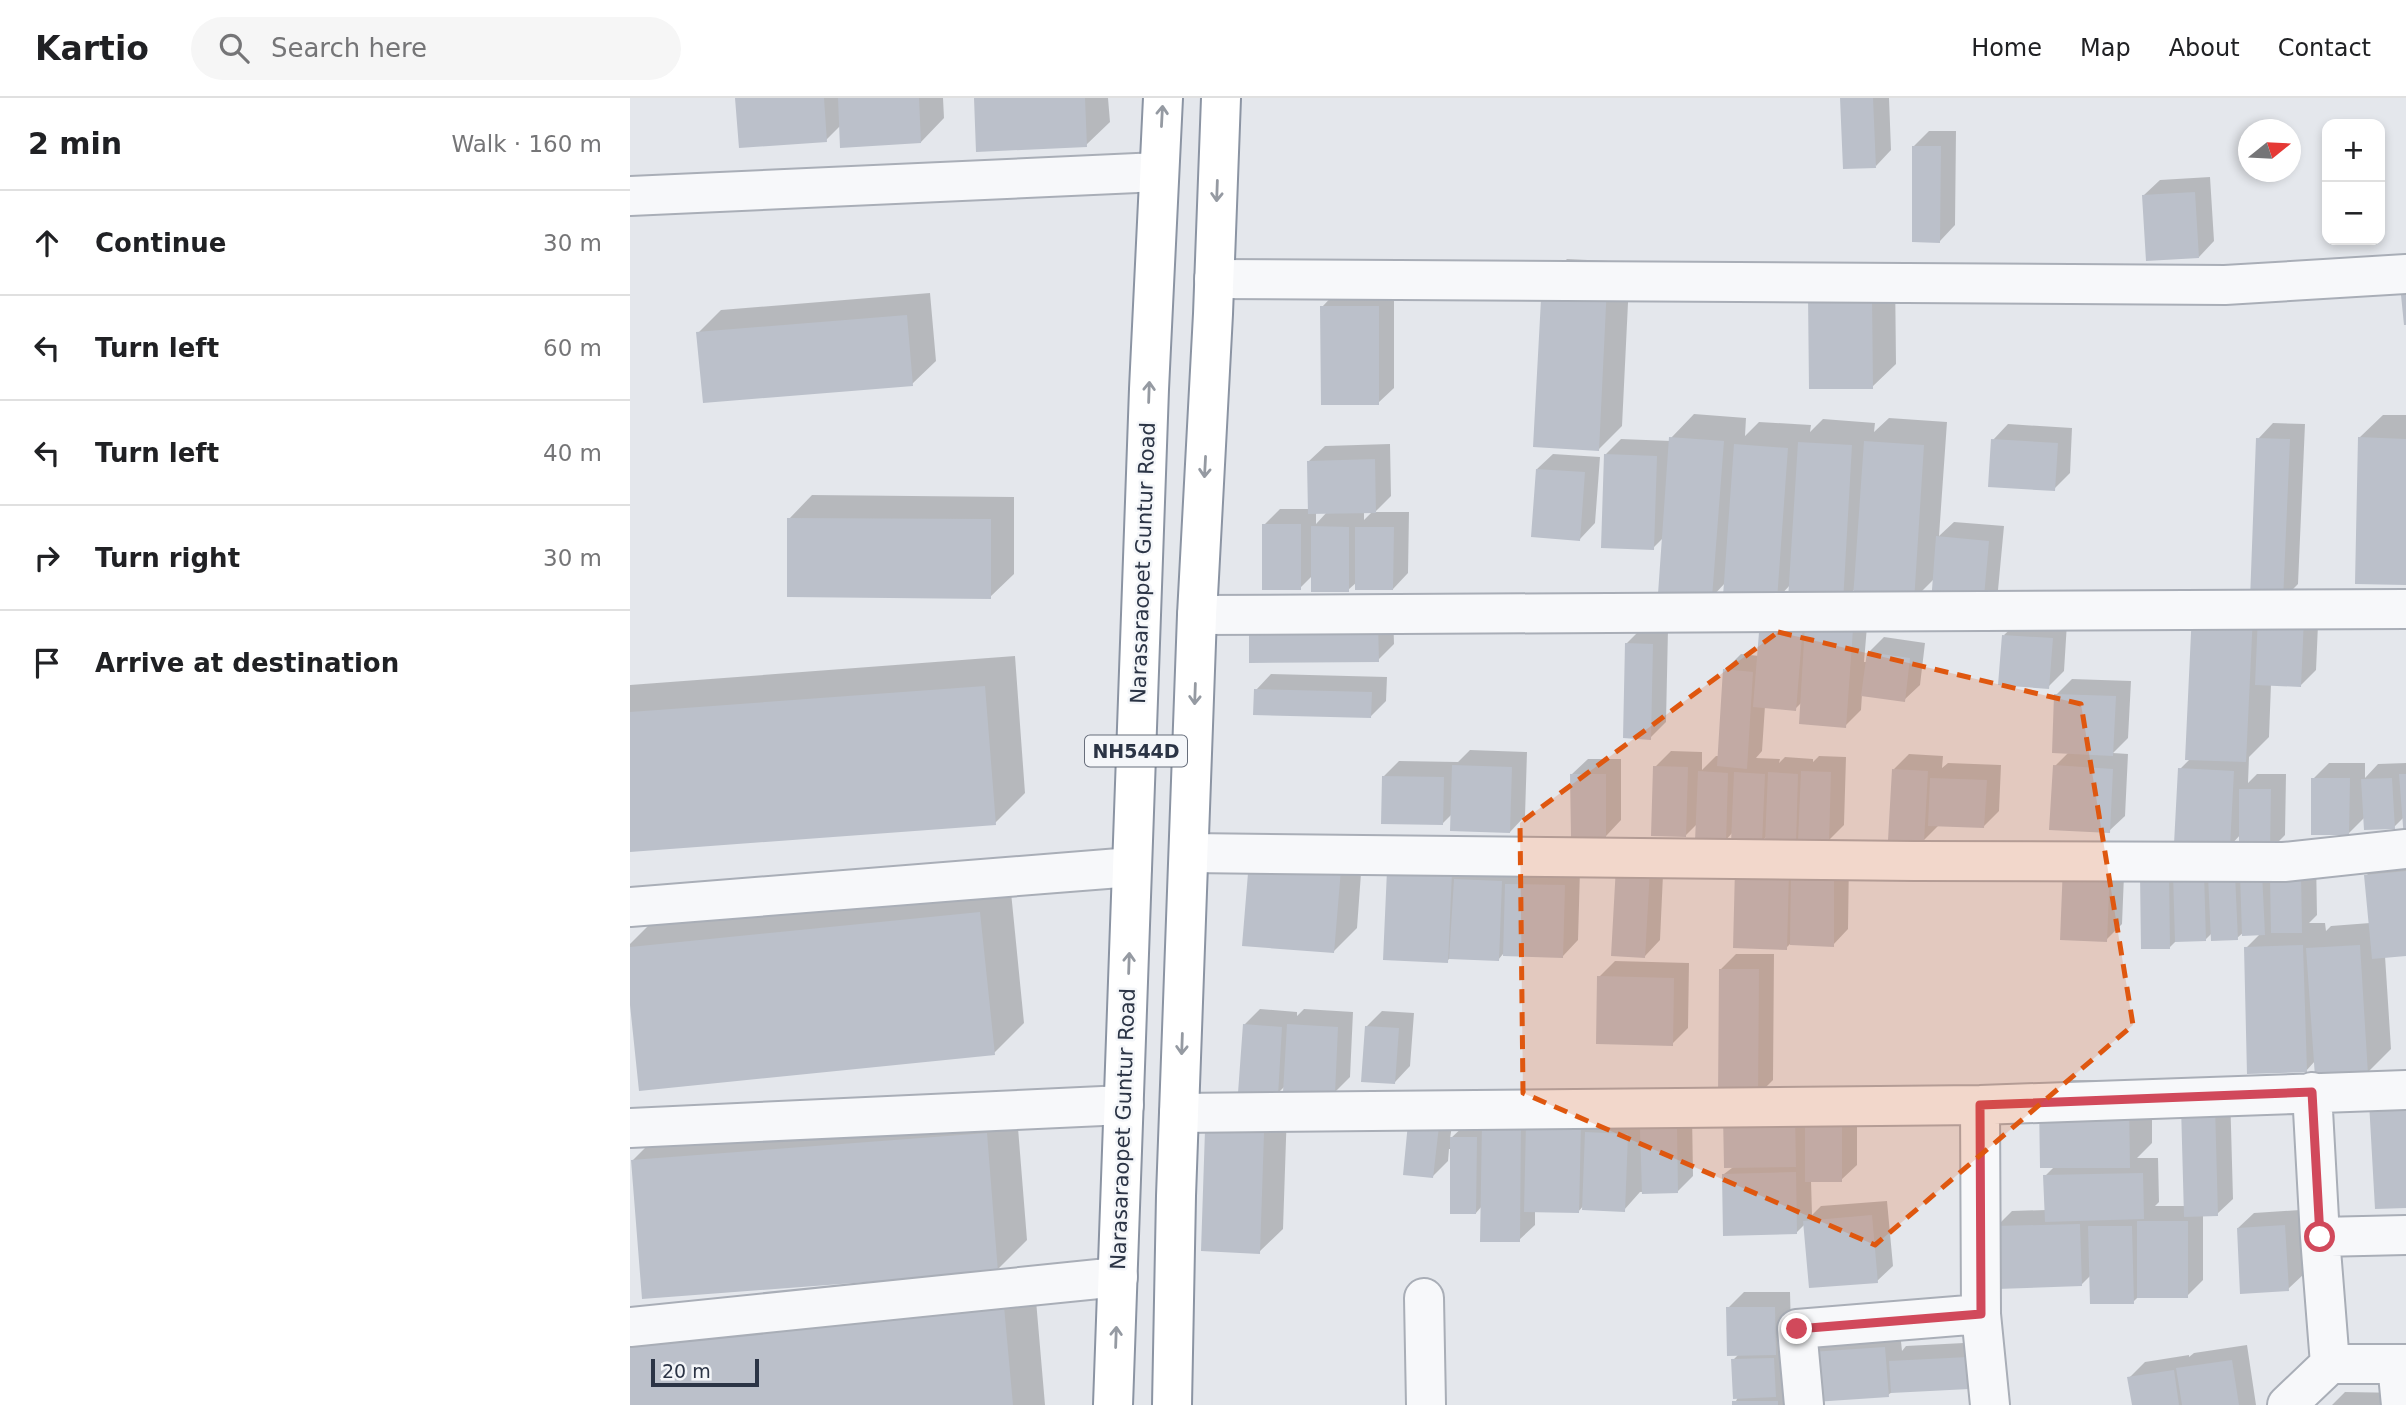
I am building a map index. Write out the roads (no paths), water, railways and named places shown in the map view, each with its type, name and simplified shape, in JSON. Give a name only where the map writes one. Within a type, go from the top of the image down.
[{"type":"highway","name":"Narasaraopet Guntur Road","points":[[1113,1405],[1163,98]]},
{"type":"highway","name":"NH544D","points":[[1172,1405],[1179,1113],[1197,615],[1221,98]]},
{"type":"street","points":[[630,196],[1159,172]]},
{"type":"street","points":[[1214,279],[2225,285],[2406,274]]},
{"type":"street","points":[[1197,615],[2406,609]]},
{"type":"street","points":[[1190,853],[2284,862],[2406,849]]},
{"type":"street","points":[[630,907],[1132,867]]},
{"type":"street","points":[[1179,1113],[1980,1105],[2406,1090]]},
{"type":"street","points":[[2312,1092],[2330,1364]]},
{"type":"street","points":[[630,1128],[1124,1105]]},
{"type":"street","points":[[1980,1105],[1981,1314],[1990,1405]]},
{"type":"street","points":[[2320,1237],[2406,1235]]},
{"type":"street","points":[[630,1327],[1118,1276]]},
{"type":"street","points":[[1424,1298],[1426,1405]]},
{"type":"street","points":[[1804,1405],[1797,1329],[1981,1314]]},
{"type":"street","points":[[2287,1405],[2330,1364],[2402,1364],[2401,1405]]}]
